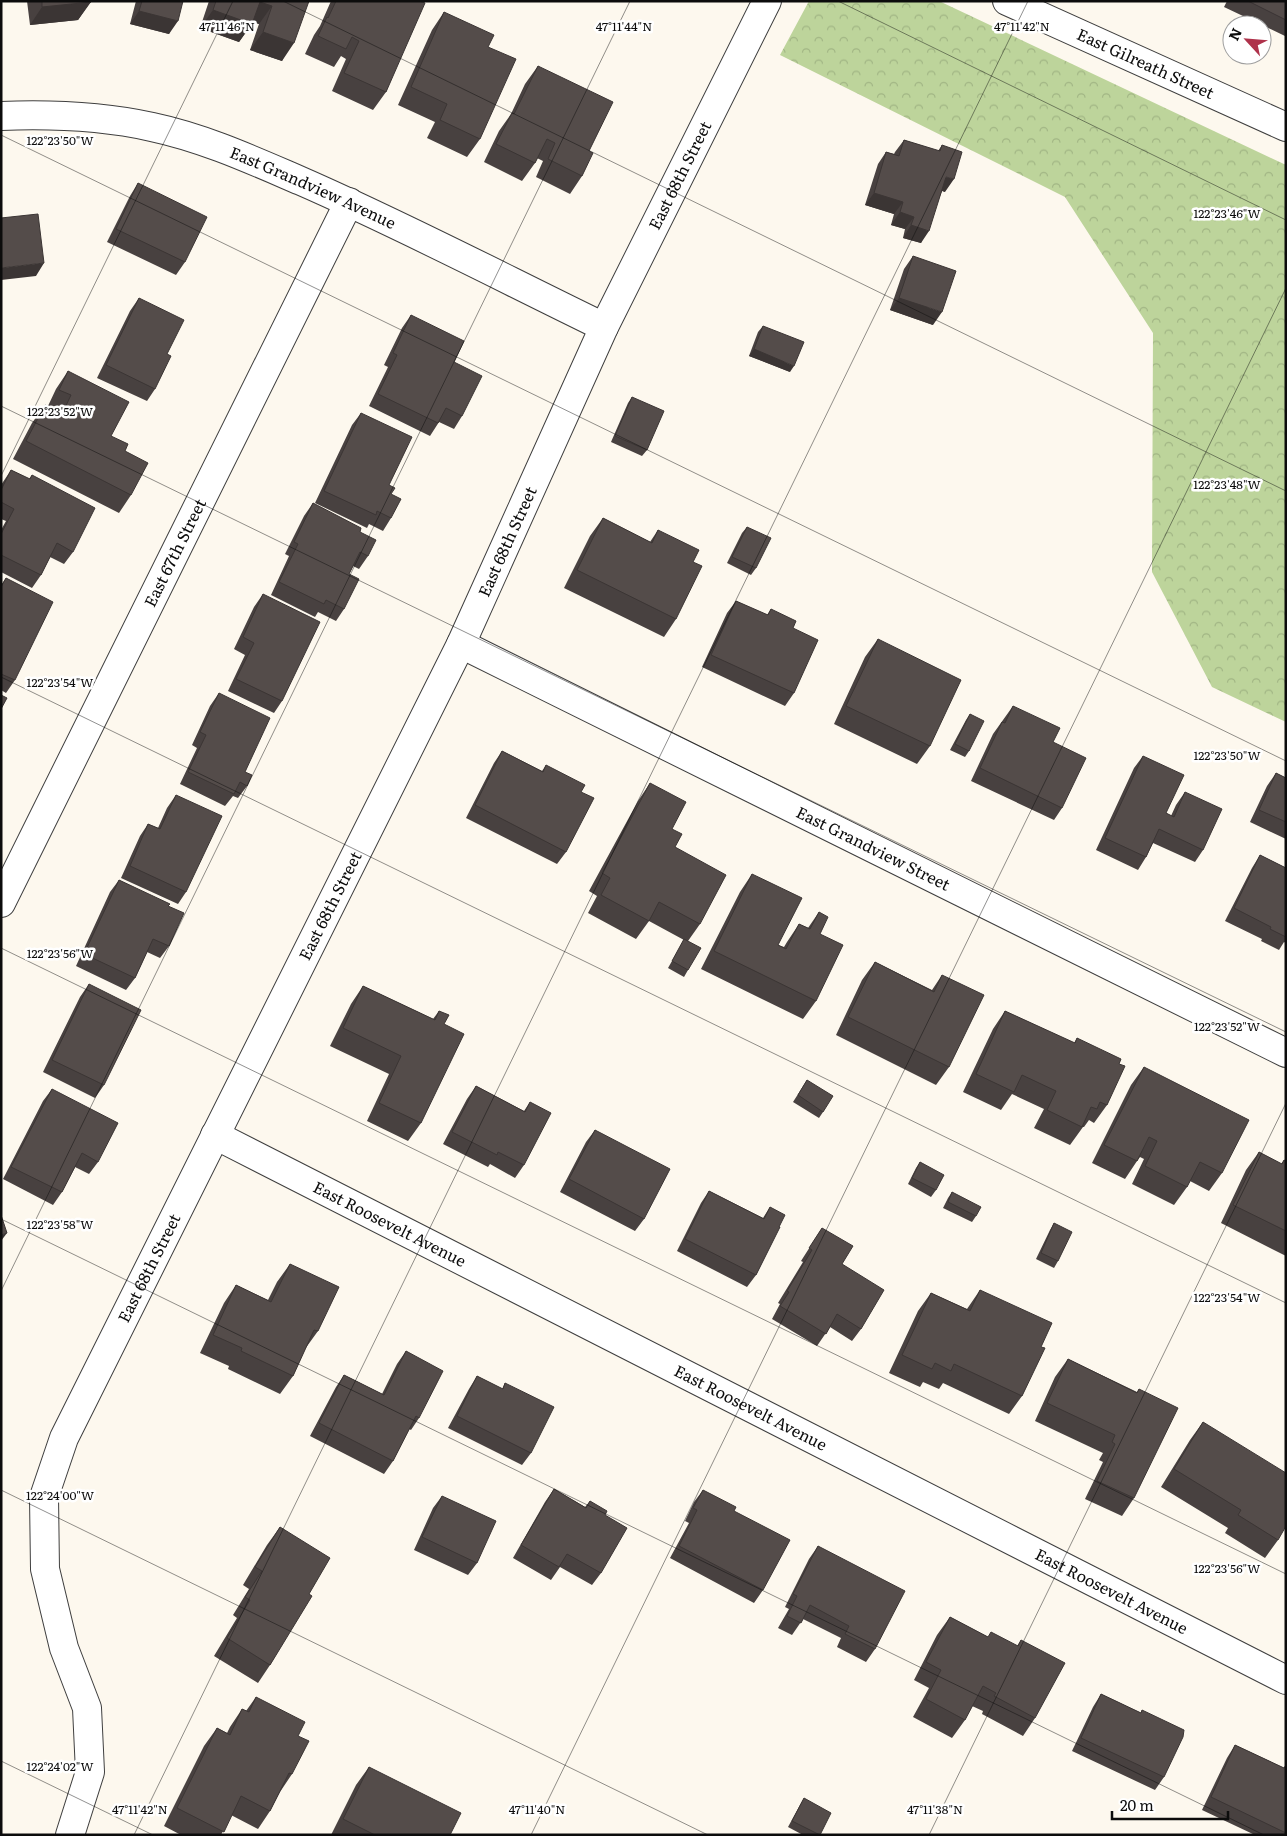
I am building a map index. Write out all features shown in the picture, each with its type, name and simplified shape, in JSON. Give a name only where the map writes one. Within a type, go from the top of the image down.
[{"type":"street","name":"East 68th Street","points":[[70,1835],[90,1772],[86,1708],[64,1648],[45,1568],[44,1497],[64,1438],[461,644],[604,328],[767,1]]},
{"type":"street","name":"East Gilreath Street","points":[[1007,1],[1286,127]]},
{"type":"street","name":"East Grandview Avenue","points":[[1,116],[54,115],[98,118],[152,127],[202,140],[349,202],[604,328]]},
{"type":"street","name":"East 67th Street","points":[[1,903],[349,202]]},
{"type":"street","name":"East Grandview Street","points":[[461,644],[1286,1053]]},
{"type":"street","name":"East Roosevelt Avenue","points":[[215,1135],[1286,1680]]},
{"type":"green space","points":[[809,1],[939,1],[1286,165],[1286,722],[1212,687],[1152,572],[1153,333],[1065,197],[780,55]]},
{"type":"building","points":[[42,1],[91,1],[91,2],[42,7]]},
{"type":"building","points":[[142,1],[183,1],[178,21],[139,11]]},
{"type":"building","points":[[216,1],[309,1],[294,43],[263,32],[272,6],[260,2],[252,24],[213,10]]},
{"type":"building","points":[[336,1],[420,1],[425,3],[386,92],[344,73],[359,41],[352,37],[346,49],[318,36]]},
{"type":"building","points":[[1248,1],[1286,1],[1286,20]]},
{"type":"building","points":[[444,12],[494,35],[488,47],[516,59],[480,139],[440,120],[447,104],[411,87]]},
{"type":"building","points":[[538,66],[613,102],[589,151],[593,153],[582,176],[548,159],[555,143],[547,139],[535,163],[496,144],[512,113],[514,114]]},
{"type":"building","points":[[904,140],[940,151],[942,145],[962,152],[954,179],[946,177],[929,231],[911,225],[914,217],[900,212],[903,202],[874,193],[886,152],[899,156]]},
{"type":"building","points":[[138,183],[207,217],[185,262],[116,229]]},
{"type":"building","points":[[38,214],[44,263],[1,268],[1,218]]},
{"type":"building","points":[[913,256],[956,271],[942,312],[899,298]]},
{"type":"building","points":[[139,298],[184,320],[167,354],[171,356],[155,389],[106,365]]},
{"type":"building","points":[[411,315],[464,341],[454,362],[482,376],[462,416],[446,408],[438,423],[378,394],[397,355],[393,353]]},
{"type":"building","points":[[763,326],[804,342],[794,366],[754,349]]},
{"type":"building","points":[[68,371],[129,402],[111,436],[128,444],[125,451],[148,463],[131,495],[26,441],[45,405],[62,414],[71,395],[59,390]]},
{"type":"building","points":[[632,397],[664,411],[647,450],[615,436]]},
{"type":"building","points":[[361,413],[412,437],[389,485],[395,488],[391,494],[401,499],[391,518],[377,511],[376,515],[324,491]]},
{"type":"building","points":[[11,470],[30,479],[32,475],[95,508],[73,552],[57,543],[41,575],[1,555],[1,534],[14,509],[1,502],[1,490]]},
{"type":"building","points":[[313,503],[361,528],[360,532],[376,540],[368,556],[360,552],[349,574],[359,579],[344,609],[326,600],[324,604],[279,582],[298,544],[294,542]]},
{"type":"building","points":[[603,518],[652,543],[658,530],[699,550],[693,562],[702,566],[676,619],[577,570]]},
{"type":"building","points":[[747,527],[771,538],[756,568],[732,557]]},
{"type":"building","points":[[6,578],[53,602],[15,680],[1,674],[1,587]]},
{"type":"building","points":[[263,594],[320,622],[282,701],[236,679],[254,643],[243,637]]},
{"type":"building","points":[[736,601],[768,615],[771,609],[796,621],[793,628],[818,640],[794,693],[711,655]]},
{"type":"building","points":[[878,639],[961,680],[930,746],[846,706]]},
{"type":"building","points":[[219,693],[270,718],[245,772],[252,775],[247,786],[240,782],[234,794],[188,772],[206,735],[200,732]]},
{"type":"building","points":[[1,695],[7,698],[1,709]]},
{"type":"building","points":[[1013,706],[1060,728],[1053,742],[1086,758],[1062,808],[980,768],[1002,722],[1005,723]]},
{"type":"building","points":[[970,714],[984,721],[969,751],[955,744]]},
{"type":"building","points":[[502,751],[543,772],[546,765],[585,785],[581,792],[594,798],[566,852],[475,805]]},
{"type":"building","points":[[1143,756],[1184,775],[1166,813],[1174,817],[1185,792],[1222,809],[1203,850],[1159,829],[1146,857],[1105,838]]},
{"type":"building","points":[[1276,773],[1286,778],[1286,822],[1259,810]]},
{"type":"building","points":[[650,783],[686,802],[672,829],[682,834],[675,847],[726,875],[700,924],[659,902],[649,921],[601,895],[610,878],[602,873]]},
{"type":"building","points":[[176,795],[222,816],[186,892],[130,866],[148,824],[160,829]]},
{"type":"building","points":[[1260,855],[1286,868],[1286,937],[1234,908]]},
{"type":"building","points":[[752,874],[802,898],[778,945],[786,949],[799,924],[810,929],[819,912],[828,917],[820,934],[843,945],[816,1001],[714,951]]},
{"type":"building","points":[[119,880],[170,904],[168,906],[184,913],[169,946],[153,939],[135,978],[84,954]]},
{"type":"building","points":[[684,939],[701,948],[688,970],[672,961]]},
{"type":"building","points":[[875,962],[934,992],[942,975],[984,995],[949,1067],[848,1017]]},
{"type":"building","points":[[89,984],[141,1010],[104,1085],[52,1060]]},
{"type":"building","points":[[363,986],[435,1020],[439,1011],[449,1015],[444,1024],[464,1034],[421,1123],[379,1103],[401,1056],[343,1028]]},
{"type":"building","points":[[1005,1011],[1075,1043],[1077,1038],[1121,1059],[1119,1064],[1125,1066],[1107,1105],[1100,1102],[1097,1109],[1091,1107],[1082,1127],[1047,1110],[1056,1091],[1022,1075],[1014,1092],[976,1074]]},
{"type":"building","points":[[1144,1067],[1249,1120],[1222,1173],[1200,1162],[1187,1187],[1145,1166],[1157,1141],[1149,1137],[1137,1161],[1104,1145]]},
{"type":"building","points":[[807,1080],[833,1096],[823,1112],[798,1095]]},
{"type":"building","points":[[476,1086],[525,1112],[530,1102],[551,1113],[524,1165],[498,1152],[497,1155],[452,1132]]},
{"type":"building","points":[[52,1089],[118,1123],[98,1162],[82,1153],[62,1192],[11,1167]]},
{"type":"building","points":[[595,1130],[670,1169],[644,1219],[569,1179]]},
{"type":"building","points":[[1259,1152],[1282,1164],[1284,1160],[1286,1161],[1286,1231],[1233,1205]]},
{"type":"building","points":[[920,1162],[944,1175],[936,1190],[912,1178]]},
{"type":"building","points":[[709,1191],[764,1219],[770,1207],[785,1215],[756,1275],[685,1239]]},
{"type":"building","points":[[952,1192],[981,1207],[976,1216],[948,1202]]},
{"type":"building","points":[[1,1215],[7,1233],[1,1235]]},
{"type":"building","points":[[1054,1223],[1072,1232],[1058,1261],[1041,1253]]},
{"type":"building","points":[[822,1228],[853,1246],[842,1264],[884,1290],[861,1329],[837,1314],[826,1334],[780,1306],[812,1250],[809,1248]]},
{"type":"building","points":[[290,1264],[339,1287],[318,1331],[314,1330],[293,1376],[241,1351],[242,1348],[213,1335],[236,1285],[271,1302]]},
{"type":"building","points":[[980,1290],[1052,1323],[1041,1347],[1045,1348],[1022,1396],[954,1364],[951,1371],[935,1363],[932,1369],[902,1355],[931,1293],[970,1311]]},
{"type":"building","points":[[406,1351],[443,1371],[419,1418],[416,1416],[393,1461],[319,1423],[344,1375],[384,1395]]},
{"type":"building","points":[[1068,1359],[1137,1393],[1139,1389],[1178,1408],[1134,1498],[1097,1481],[1115,1444],[1112,1442],[1115,1435],[1047,1403]]},
{"type":"building","points":[[477,1376],[503,1389],[505,1383],[554,1407],[531,1453],[457,1416]]},
{"type":"building","points":[[1203,1422],[1286,1473],[1286,1526],[1278,1540],[1238,1515],[1241,1510],[1174,1469]]},
{"type":"building","points":[[554,1489],[586,1508],[590,1501],[607,1511],[605,1515],[627,1528],[601,1573],[567,1554],[559,1567],[521,1545]]},
{"type":"building","points":[[703,1490],[736,1507],[734,1511],[790,1540],[763,1590],[679,1546],[697,1510],[693,1508]]},
{"type":"building","points":[[442,1496],[496,1521],[477,1563],[422,1537]]},
{"type":"building","points":[[280,1527],[330,1558],[309,1594],[312,1596],[270,1665],[227,1638],[250,1600],[245,1597],[262,1571],[255,1567]]},
{"type":"building","points":[[818,1546],[905,1591],[875,1649],[845,1634],[849,1626],[810,1605],[801,1623],[787,1616],[797,1596],[793,1594]]},
{"type":"building","points":[[950,1617],[988,1637],[991,1632],[1018,1646],[1021,1640],[1065,1663],[1035,1718],[994,1696],[996,1693],[983,1686],[965,1720],[926,1699],[941,1670],[926,1662]]},
{"type":"building","points":[[1101,1694],[1141,1713],[1142,1710],[1184,1730],[1183,1737],[1164,1777],[1081,1738]]},
{"type":"building","points":[[256,1697],[305,1722],[298,1736],[309,1741],[292,1774],[289,1773],[270,1811],[241,1796],[224,1832],[177,1808],[217,1728],[230,1735],[242,1709],[249,1712]]},
{"type":"building","points":[[1235,1745],[1284,1768],[1286,1765],[1286,1833],[1211,1797]]},
{"type":"building","points":[[369,1767],[461,1813],[450,1835],[375,1835],[343,1819]]},
{"type":"building","points":[[804,1798],[831,1813],[820,1835],[792,1821]]}]
